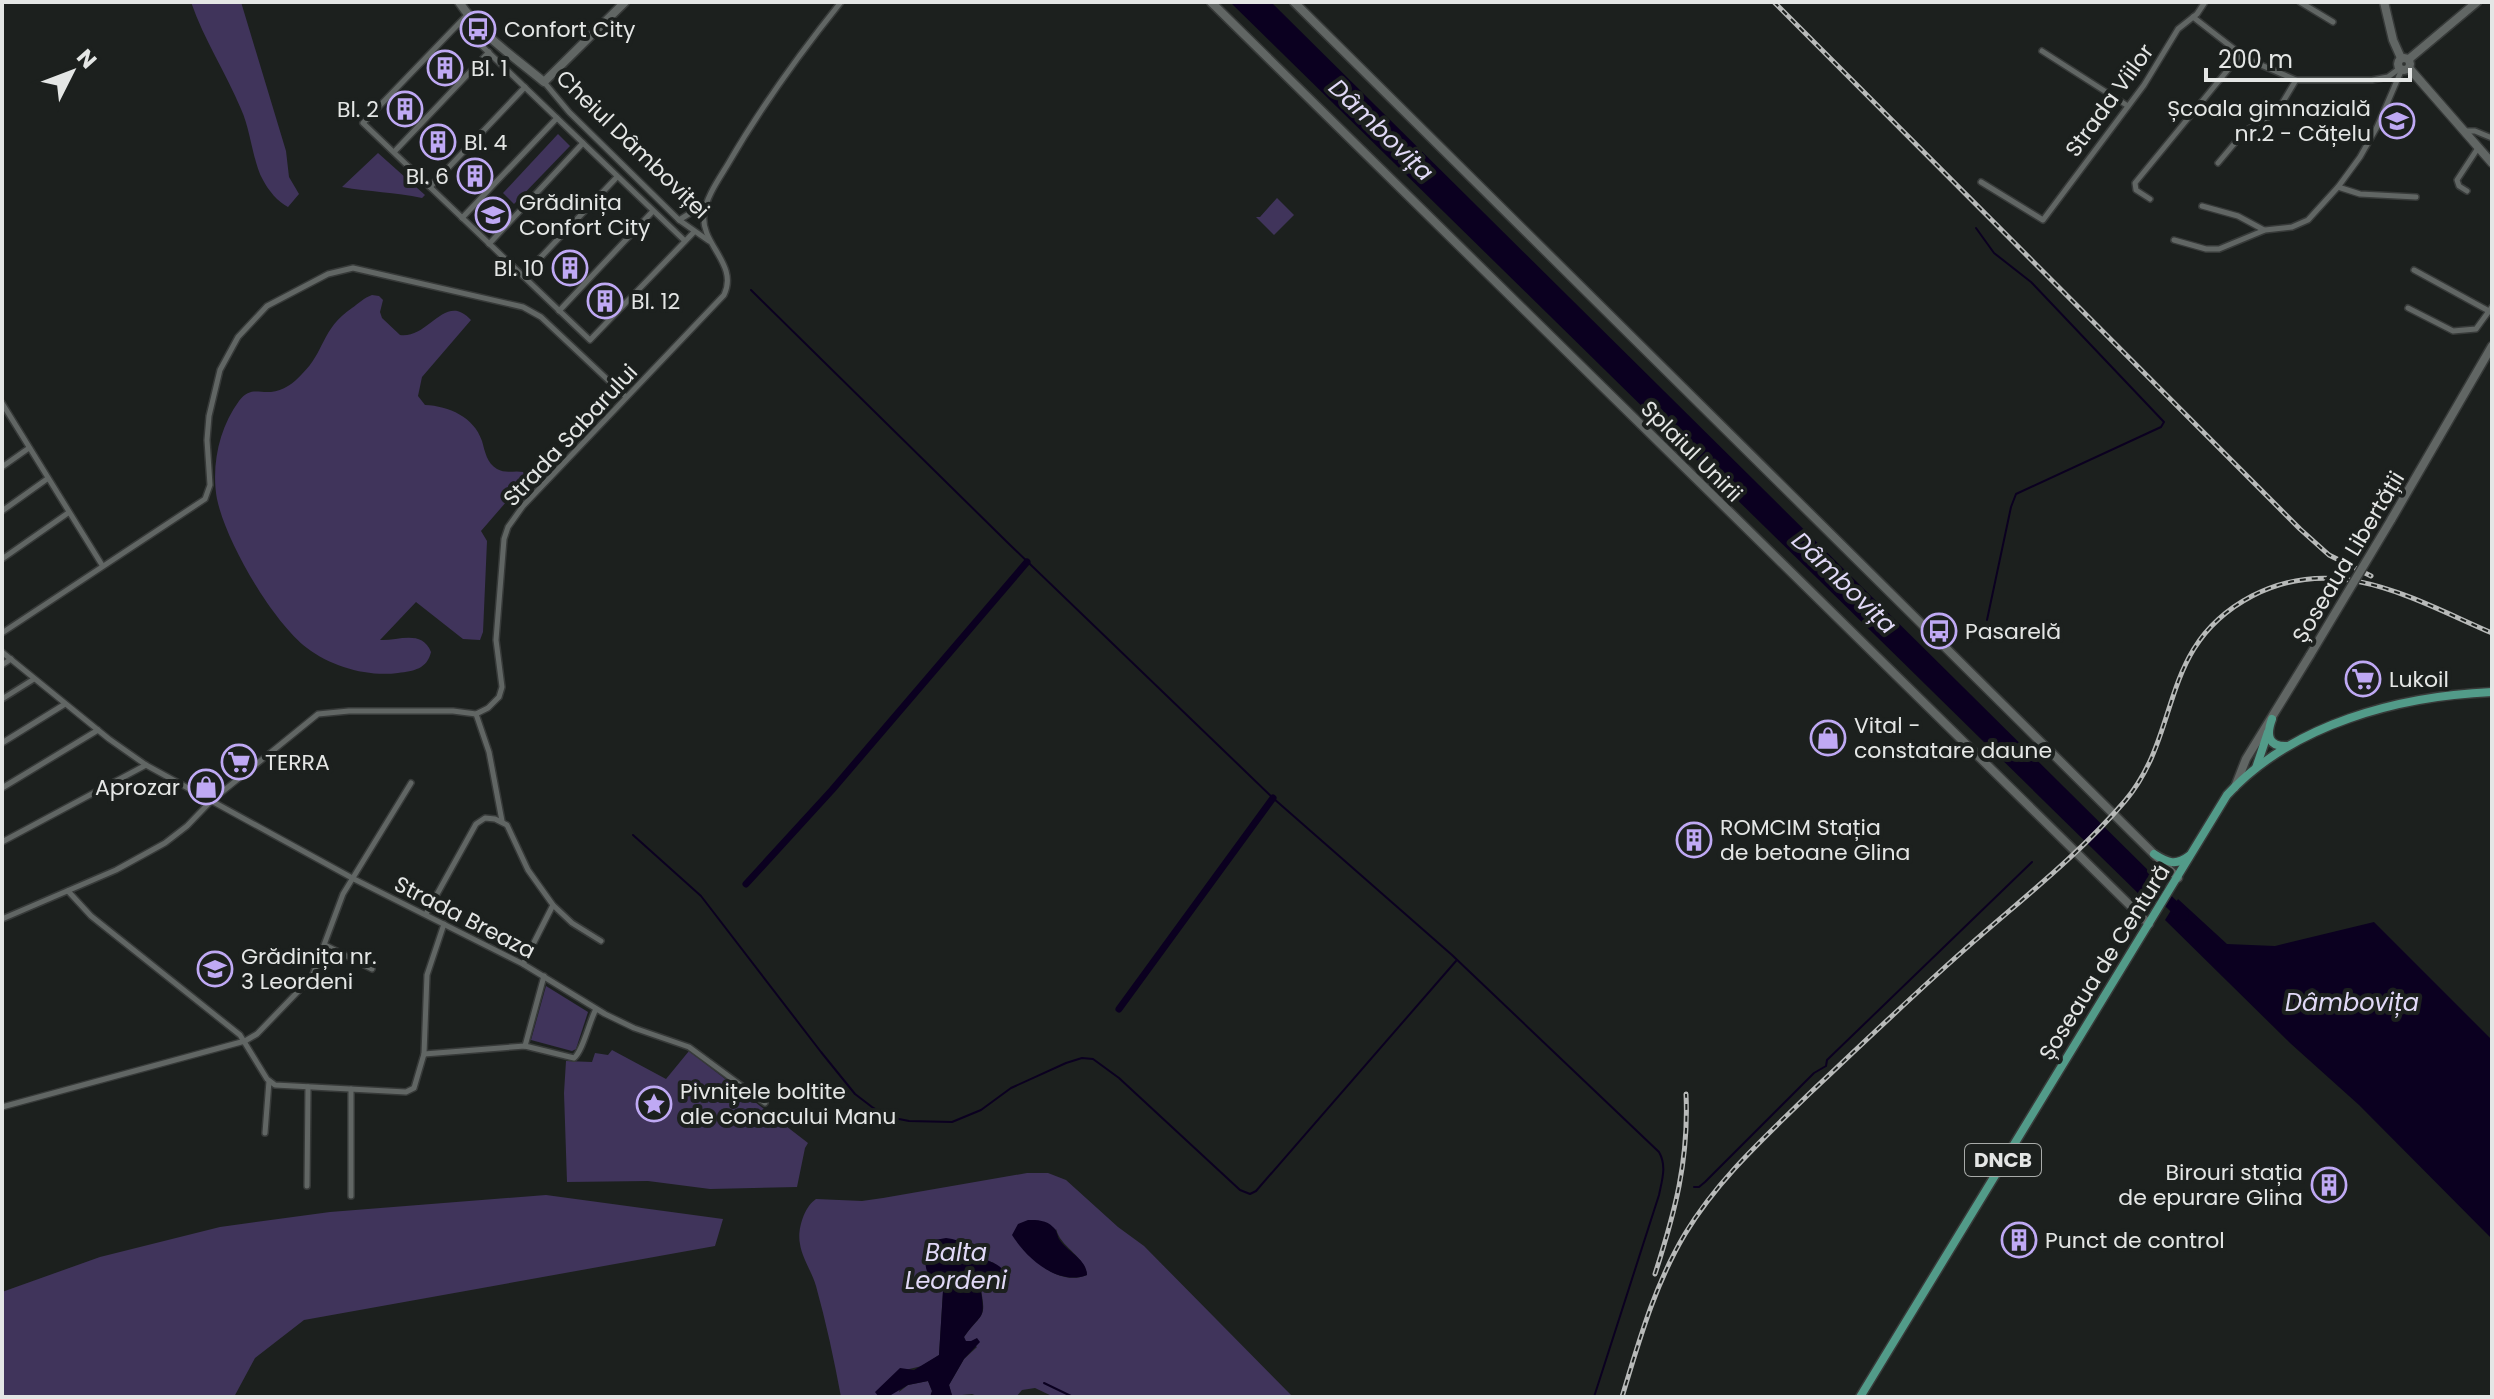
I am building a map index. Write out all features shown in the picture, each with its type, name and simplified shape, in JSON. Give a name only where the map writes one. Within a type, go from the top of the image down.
[{"type":"main road","name":"Cheiul Dâmboviței","points":[[459,2],[507,53],[544,82]]},
{"type":"main road","points":[[544,82],[625,2]]},
{"type":"main road","name":"Splaiul Unirii","points":[[1211,2],[2149,924]]},
{"type":"main road","name":"Splaiul Unirii","points":[[1294,2],[2178,878]]},
{"type":"main road","points":[[2384,2],[2393,40],[2404,65],[2492,163]]},
{"type":"main road","points":[[2404,65],[2477,2]]},
{"type":"main road","name":"Șoseaua Libertății","points":[[2235,787],[2246,759],[2492,346]]},
{"type":"main road","name":"Șoseaua de Centură","points":[[1860,1397],[2221,804],[2235,787],[2288,746],[2344,722],[2401,704],[2492,692]]},
{"type":"main road","points":[[2255,769],[2272,719]]},
{"type":"main road","points":[[2268,732],[2269,739],[2275,745],[2288,746]]},
{"type":"main road","points":[[2154,854],[2176,864],[2193,853]]},
{"type":"street","points":[[713,244],[704,219],[708,202],[759,113],[841,2]]},
{"type":"street","name":"Strada Viilor","points":[[1981,182],[2043,220],[2128,106],[2178,29],[2205,2]]},
{"type":"street","points":[[2300,2],[2333,22]]},
{"type":"street","points":[[468,14],[363,123],[590,340],[694,232]]},
{"type":"street","points":[[2193,17],[2240,55],[2296,80],[2372,80],[2388,77],[2404,65]]},
{"type":"street","points":[[459,24],[685,241]]},
{"type":"street","points":[[2042,51],[2128,106]]},
{"type":"street","points":[[394,152],[489,52]]},
{"type":"street","points":[[2150,199],[2136,190],[2135,183],[2240,55]]},
{"type":"street","points":[[2174,240],[2206,249],[2219,249],[2265,230],[2304,223],[2338,187],[2373,136],[2404,65]]},
{"type":"street","points":[[2218,163],[2244,132],[2278,108],[2296,80]]},
{"type":"street","name":"Cheiul Dâmboviței","points":[[544,82],[588,131],[686,227],[713,244]]},
{"type":"street","points":[[430,187],[525,87]]},
{"type":"street","points":[[462,218],[557,118]]},
{"type":"street","points":[[489,244],[588,131]]},
{"type":"street","points":[[2464,132],[2475,131],[2492,138]]},
{"type":"street","points":[[2467,191],[2459,186],[2457,180],[2478,148]]},
{"type":"street","points":[[523,276],[617,177]]},
{"type":"street","points":[[2338,187],[2360,194],[2416,197]]},
{"type":"street","points":[[679,220],[695,213],[708,202]]},
{"type":"street","points":[[2202,206],[2229,212],[2265,230]]},
{"type":"street","points":[[559,311],[653,211]]},
{"type":"street","points":[[686,227],[704,219]]},
{"type":"street","name":"Strada Sabarului","points":[[476,714],[492,704],[502,687],[496,640],[502,550],[508,527],[523,506],[718,303],[726,291],[726,269],[713,244]]},
{"type":"street","points":[[2,633],[205,499],[210,485],[207,440],[211,404],[220,370],[232,345],[252,318],[267,306],[335,271],[364,269],[523,307],[541,317],[626,397]]},
{"type":"street","points":[[2408,308],[2453,331],[2476,329],[2490,309],[2414,270]]},
{"type":"street","points":[[2,403],[102,565]]},
{"type":"street","points":[[2,467],[29,448]]},
{"type":"street","points":[[2,511],[47,479]]},
{"type":"street","points":[[2,559],[68,513]]},
{"type":"street","name":"Strada Breaza","points":[[2,652],[146,765],[354,879],[523,964],[596,1009],[634,1028],[689,1047],[765,1103]]},
{"type":"street","points":[[2,665],[11,659]]},
{"type":"street","points":[[2,699],[34,679]]},
{"type":"street","points":[[2,743],[65,704]]},
{"type":"street","points":[[2,919],[133,861],[165,843],[211,801],[318,714],[453,711],[476,714],[489,752],[503,822]]},
{"type":"street","points":[[2,788],[98,730]]},
{"type":"street","points":[[2,842],[146,765]]},
{"type":"street","points":[[2,1107],[245,1041],[257,1034],[308,983],[341,898],[411,783]]},
{"type":"street","points":[[426,914],[476,824],[485,818],[503,822],[510,829],[528,870],[553,905],[572,923],[601,941]]},
{"type":"street","points":[[68,891],[91,916],[245,1041],[269,1081],[275,1085],[409,1091],[417,1083],[424,1054],[427,975],[444,924]]},
{"type":"street","points":[[523,964],[553,905]]},
{"type":"street","points":[[325,945],[372,969]]},
{"type":"street","points":[[525,1046],[544,976]]},
{"type":"street","points":[[424,1054],[525,1046],[576,1058],[596,1009]]},
{"type":"street","points":[[265,1133],[269,1081]]},
{"type":"street","points":[[307,1186],[308,1087]]},
{"type":"street","points":[[351,1089],[351,1196]]},
{"type":"shaded area","points":[[191,2],[241,2],[286,151],[289,177],[299,194],[288,207],[265,184],[241,109]]},
{"type":"shaded area","points":[[558,134],[570,146],[514,204],[503,193]]},
{"type":"shaded area","points":[[378,153],[425,195],[422,198],[342,187]]},
{"type":"shaded area","points":[[1277,198],[1294,215],[1274,235],[1256,217],[1260,217]]},
{"type":"shaded area","points":[[372,295],[383,300],[382,318],[400,335],[420,330],[453,311],[462,312],[471,320],[422,377],[418,396],[425,405],[443,408],[467,419],[478,433],[491,464],[504,471],[523,472],[526,479],[481,531],[487,541],[483,632],[480,640],[463,639],[416,602],[380,640],[416,638],[427,645],[431,652],[429,658],[423,666],[414,670],[387,674],[363,672],[339,665],[317,655],[293,636],[252,580],[240,558],[222,517],[215,486],[218,448],[226,423],[239,401],[250,392],[275,391],[292,383],[309,366],[334,324]]},
{"type":"shaded area","points":[[546,986],[588,1012],[576,1049],[572,1051],[531,1040]]},
{"type":"shaded area","points":[[612,1050],[666,1079],[689,1051],[808,1143],[797,1187],[710,1189],[648,1181],[567,1182],[566,1061],[592,1062],[595,1053],[608,1055]]},
{"type":"shaded area","points":[[1027,1173],[1048,1173],[1066,1180],[1144,1246],[1293,1397],[1054,1397],[1035,1388],[1022,1390],[1016,1397],[952,1396],[949,1385],[964,1359],[977,1347],[965,1341],[964,1337],[982,1314],[980,1285],[999,1279],[994,1263],[984,1259],[970,1244],[935,1283],[943,1291],[939,1355],[922,1366],[905,1370],[899,1392],[908,1385],[928,1381],[932,1391],[930,1397],[841,1397],[816,1286],[799,1238],[808,1207],[816,1199],[862,1201]],"holes":[[[1056,1229],[1082,1262],[1087,1275],[1073,1278],[1059,1275],[1035,1260]]]},
{"type":"shaded area","points":[[546,1195],[723,1219],[715,1246],[304,1320],[255,1358],[234,1397],[2,1397],[2,1292],[100,1257],[220,1227],[330,1212]]},
{"type":"water","points":[[1230,2],[1271,2],[2160,882],[2148,903]]},
{"type":"water","name":"Dâmbovița","points":[[2178,899],[2227,944],[2275,946],[2374,922],[2492,1040],[2492,1239],[2359,1105],[2290,1043],[2165,920]]},
{"type":"water","points":[[1028,1220],[1051,1225],[1062,1244],[1084,1264],[1087,1275],[1065,1277],[1054,1274],[1026,1253],[1012,1235],[1018,1224]]},
{"type":"water","name":"Balta Leordeni","points":[[946,1238],[966,1244],[1005,1273],[999,1279],[980,1285],[983,1311],[964,1337],[966,1341],[977,1338],[980,1342],[964,1359],[949,1385],[952,1395],[956,1397],[930,1397],[932,1391],[928,1381],[908,1385],[891,1395],[878,1396],[875,1392],[900,1368],[914,1370],[939,1355],[943,1291],[928,1273],[925,1253],[935,1240]]},
{"type":"waterway","points":[[1976,228],[1994,253],[2031,282],[2164,422],[2161,427],[2016,494],[1987,620]]},
{"type":"waterway","points":[[751,290],[1273,798],[1452,955],[1659,1152],[1663,1168],[1659,1195],[1594,1397]]},
{"type":"waterway","points":[[746,884],[832,790],[1027,562]]},
{"type":"waterway","points":[[1119,1009],[1273,798]]},
{"type":"waterway","points":[[633,835],[701,896],[855,1094],[889,1117],[909,1121],[952,1122],[981,1110],[1011,1088],[1066,1063],[1082,1058],[1093,1059],[1119,1078],[1240,1190],[1250,1194],[1256,1191],[1456,961]]},
{"type":"waterway","points":[[1694,1187],[1705,1182],[1814,1073],[1826,1066],[1827,1060],[2032,862]]},
{"type":"waterway","name":"Dâmbovița","points":[[2144,878],[2183,915]]},
{"type":"waterway","points":[[1044,1383],[1073,1397]]},
{"type":"railway","points":[[1774,2],[2300,529],[2329,555],[2371,576]]},
{"type":"railway","points":[[1622,1397],[1665,1273],[1685,1234],[1712,1195],[1743,1159],[1810,1093],[1944,968],[2067,860],[2125,801],[2156,747],[2185,665],[2200,639],[2222,616],[2252,596],[2283,584],[2314,578],[2344,579],[2404,595],[2492,633]]},
{"type":"railway","points":[[1655,1274],[1669,1229],[1683,1164],[1686,1094]]},
{"type":"place","name":"Confort City","points":[[478,29]]},
{"type":"place","name":"Bl. 1","points":[[445,68]]},
{"type":"place","name":"Bl. 2","points":[[405,109]]},
{"type":"place","name":"Școala gimnazială nr.2 - Cățelu","points":[[2397,121]]},
{"type":"place","name":"Bl. 4","points":[[438,142]]},
{"type":"place","name":"Bl. 6","points":[[475,176]]},
{"type":"place","name":"Grădinița Confort City","points":[[493,215]]},
{"type":"place","name":"Bl. 10","points":[[570,268]]},
{"type":"place","name":"Bl. 12","points":[[605,301]]},
{"type":"place","name":"Pasarelă","points":[[1939,631]]},
{"type":"place","name":"Lukoil","points":[[2363,679]]},
{"type":"place","name":"Vital - constatare daune","points":[[1828,738]]},
{"type":"place","name":"TERRA","points":[[239,762]]},
{"type":"place","name":"Aprozar","points":[[206,787]]},
{"type":"place","name":"ROMCIM Stația de betoane Glina","points":[[1694,840]]},
{"type":"place","name":"Grădinița nr. 3 Leordeni","points":[[215,969]]},
{"type":"place","name":"Pivnițele boltite ale conacului Manu","points":[[654,1104]]},
{"type":"place","name":"Birouri stația de epurare Glina","points":[[2329,1185]]},
{"type":"place","name":"Punct de control","points":[[2019,1240]]}]
